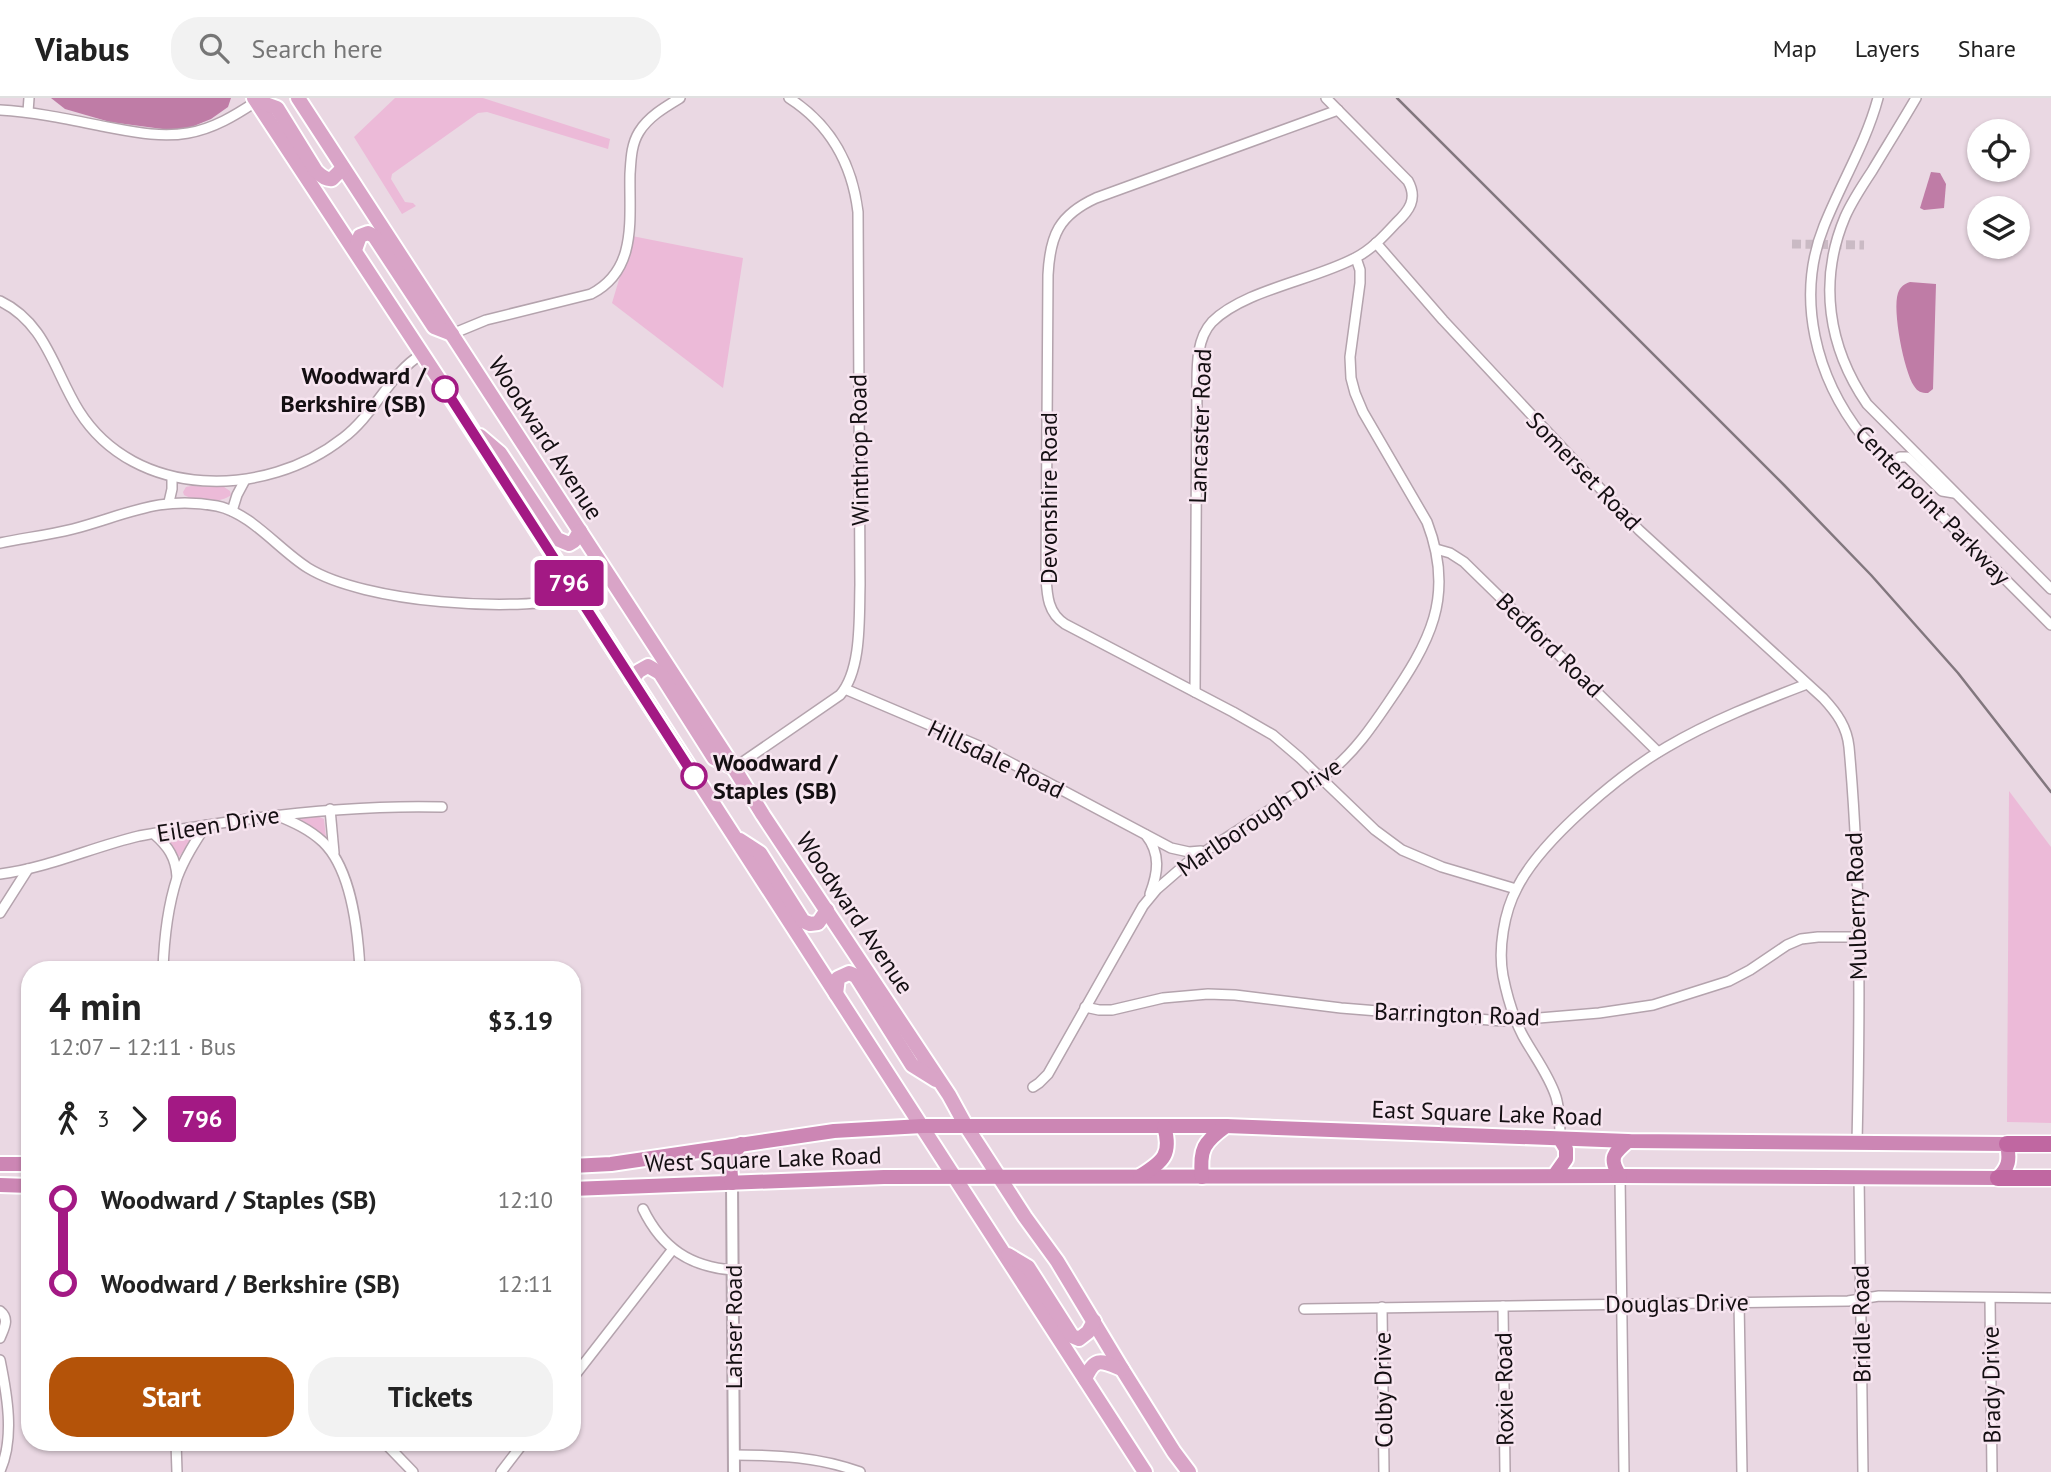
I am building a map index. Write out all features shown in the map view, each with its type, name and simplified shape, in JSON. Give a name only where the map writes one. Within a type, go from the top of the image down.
[{"type":"highway","name":"East Square Lake Road","points":[[922,1126],[1226,1126],[1628,1141],[2051,1144]]},
{"type":"highway","name":"West Square Lake Road","points":[[581,1166],[611,1164],[848,1129],[922,1126]]},
{"type":"highway","points":[[1139,1177],[1159,1163],[1166,1153],[1168,1139],[1164,1126]]},
{"type":"highway","points":[[1202,1177],[1201,1152],[1211,1138],[1226,1126]]},
{"type":"highway","points":[[1554,1175],[1566,1159],[1566,1149],[1560,1139]]},
{"type":"highway","points":[[1620,1175],[1613,1159],[1628,1141]]},
{"type":"highway","points":[[732,1183],[731,1160],[741,1144]]},
{"type":"highway","points":[[1997,1178],[2009,1164],[2007,1144]]},
{"type":"highway","points":[[0,1164],[21,1164]]},
{"type":"highway","points":[[956,1177],[1620,1175],[2051,1178]]},
{"type":"highway","name":"West Square Lake Road","points":[[581,1189],[956,1177]]},
{"type":"highway","points":[[0,1185],[21,1186]]},
{"type":"main road","name":"Woodward Avenue","points":[[298,98],[1025,1217],[1057,1261],[1122,1369],[1189,1472]]},
{"type":"main road","points":[[256,100],[276,108],[321,176],[334,178],[343,168]]},
{"type":"main road","points":[[256,100],[1145,1472]]},
{"type":"main road","points":[[355,250],[360,236],[368,233],[374,236],[434,327],[452,334]]},
{"type":"main road","points":[[468,426],[500,453],[557,539],[569,544],[580,531]]},
{"type":"main road","points":[[632,679],[648,666],[660,673],[714,758],[734,768]]},
{"type":"main road","points":[[733,836],[760,853],[803,921],[818,923],[827,910]]},
{"type":"main road","points":[[836,994],[838,978],[849,973],[856,976],[912,1065],[940,1083]]},
{"type":"main road","points":[[1004,1253],[1028,1267],[1072,1336],[1079,1339],[1084,1337],[1094,1321]]},
{"type":"main road","points":[[1085,1379],[1095,1363],[1106,1362],[1122,1369]]},
{"type":"street","points":[[28,112],[29,98]]},
{"type":"street","points":[[452,334],[486,320],[590,294],[613,278],[623,260],[628,236],[631,160],[635,140],[651,118],[680,98]]},
{"type":"street","name":"Winthrop Road","points":[[789,98],[816,118],[840,150],[850,174],[858,212],[860,599],[854,667],[845,689]]},
{"type":"street","points":[[1326,98],[1338,110]]},
{"type":"street","name":"Centerpoint Parkway","points":[[1878,98],[1863,141],[1822,229],[1813,267],[1811,303],[1815,341],[1830,385],[1855,426],[2051,625]]},
{"type":"street","name":"Centerpoint Parkway","points":[[1916,98],[1846,215],[1832,257],[1829,288],[1835,338],[1856,387],[1882,420],[2051,589]]},
{"type":"street","points":[[0,110],[28,112],[143,133],[172,135],[194,132],[218,123],[256,100]]},
{"type":"street","name":"Lancaster Road","points":[[1195,692],[1197,384],[1198,357],[1203,337],[1213,322],[1234,307],[1356,258],[1408,212],[1413,197],[1408,181],[1338,110]]},
{"type":"street","name":"Devonshire Road","points":[[1338,110],[1088,202],[1072,211],[1054,235],[1048,275],[1046,577],[1050,607],[1053,614],[1065,624],[1273,735],[1375,830],[1402,850],[1442,867],[1516,889]]},
{"type":"street","name":"Somerset Road","points":[[1376,243],[1443,320],[1639,530],[1807,684]]},
{"type":"street","name":"Marlborough Drive","points":[[1032,1087],[1048,1074],[1127,932],[1149,899],[1177,871],[1339,765],[1362,740],[1421,653],[1432,626],[1438,581],[1436,549],[1427,522],[1363,412],[1355,393],[1350,356],[1360,283],[1356,258]]},
{"type":"street","points":[[0,301],[17,311],[33,326],[47,346],[78,410],[99,436],[132,461],[154,472],[173,477],[208,481],[245,480],[279,471],[314,457],[353,430],[405,366],[422,354]]},
{"type":"street","points":[[1890,464],[1900,457],[1907,457],[1942,491],[1955,494]]},
{"type":"street","points":[[169,502],[173,477]]},
{"type":"street","points":[[232,511],[245,480]]},
{"type":"street","points":[[0,543],[69,530],[169,502],[199,503],[232,511],[309,569],[363,588],[414,599],[448,601],[539,603],[578,597]]},
{"type":"street","name":"Bedford Road","points":[[1436,549],[1450,553],[1464,562],[1658,752]]},
{"type":"street","points":[[1560,1139],[1560,1119],[1555,1094],[1522,1034],[1503,976],[1502,953],[1509,909],[1516,889],[1546,847],[1570,822],[1658,752],[1749,707],[1807,684]]},
{"type":"street","name":"Mulberry Road","points":[[1807,684],[1837,713],[1848,740],[1858,937],[1857,1143]]},
{"type":"street","points":[[734,768],[837,698],[845,689]]},
{"type":"street","name":"Hillsdale Road","points":[[845,689],[979,746],[1171,848],[1186,852],[1208,850]]},
{"type":"street","name":"Eileen Drive","points":[[0,874],[28,869],[101,846],[154,834],[274,814],[389,806],[442,807]]},
{"type":"street","points":[[330,810],[335,860]]},
{"type":"street","points":[[274,814],[300,825],[316,836],[335,860],[345,882],[354,918],[359,961]]},
{"type":"street","points":[[164,961],[177,879],[190,850],[206,825]]},
{"type":"street","points":[[154,834],[173,856],[177,879]]},
{"type":"street","points":[[1145,834],[1155,849],[1157,864],[1149,899]]},
{"type":"street","points":[[0,913],[28,869]]},
{"type":"street","name":"Barrington Road","points":[[1085,1007],[1112,1010],[1163,998],[1221,994],[1383,1012],[1502,1021],[1619,1011],[1664,1003],[1729,981],[1779,949],[1801,939],[1858,937]]},
{"type":"street","points":[[1620,1175],[1624,1472]]},
{"type":"street","name":"Bridle Road","points":[[1859,1177],[1863,1472]]},
{"type":"street","name":"Lahser Road","points":[[732,1183],[734,1472]]},
{"type":"street","points":[[643,1209],[652,1225],[673,1249],[705,1266],[733,1270]]},
{"type":"street","points":[[581,1367],[673,1249]]},
{"type":"street","name":"Douglas Drive","points":[[1304,1309],[1860,1300],[1879,1296],[2051,1298]]},
{"type":"street","name":"Brady Drive","points":[[1990,1298],[1992,1472]]},
{"type":"street","points":[[1739,1302],[1742,1472]]},
{"type":"street","name":"Roxie Road","points":[[1503,1306],[1505,1472]]},
{"type":"street","name":"Colby Drive","points":[[1382,1307],[1384,1472]]},
{"type":"street","points":[[0,1311],[3,1312],[6,1322],[0,1338]]},
{"type":"street","points":[[0,1360],[8,1437],[0,1471]]},
{"type":"street","points":[[176,1451],[177,1472]]},
{"type":"street","points":[[393,1451],[413,1472]]},
{"type":"street","points":[[501,1472],[517,1451]]},
{"type":"street","points":[[734,1455],[794,1456],[834,1463],[860,1472]]},
{"type":"shaded area","points":[[51,98],[231,98],[228,107],[211,119],[189,128],[170,130],[110,122],[65,109]]},
{"type":"shaded area","points":[[395,98],[483,98],[610,139],[608,149],[487,112],[478,113],[392,174],[391,179],[405,202],[416,206],[402,214],[354,137]]},
{"type":"shaded area","points":[[1931,172],[1940,173],[1946,184],[1944,208],[1924,210],[1920,208]]},
{"type":"shaded area","points":[[632,236],[743,258],[723,388],[612,303]]},
{"type":"shaded area","points":[[1910,282],[1936,284],[1933,389],[1928,393],[1920,392],[1914,386],[1906,368],[1900,340],[1898,293]]},
{"type":"shaded area","points":[[186,487],[224,487],[231,495],[214,501],[195,499],[183,492]]},
{"type":"shaded area","points":[[2009,791],[2051,847],[2051,1123],[2007,1122]]},
{"type":"shaded area","points":[[300,816],[317,816],[324,819],[326,838],[300,821]]},
{"type":"shaded area","points":[[187,835],[190,841],[179,857],[166,839]]},
{"type":"tunnel","points":[[1792,244],[1864,245]]},
{"type":"railway","points":[[1397,98],[1871,575],[1958,673],[2051,792]]},
{"type":"bus line","name":"796","points":[[445,389],[694,776]]},
{"type":"place","name":"Woodward / Berkshire (SB)","points":[[445,389]]},
{"type":"place","name":"Woodward / Staples (SB)","points":[[694,776]]}]
